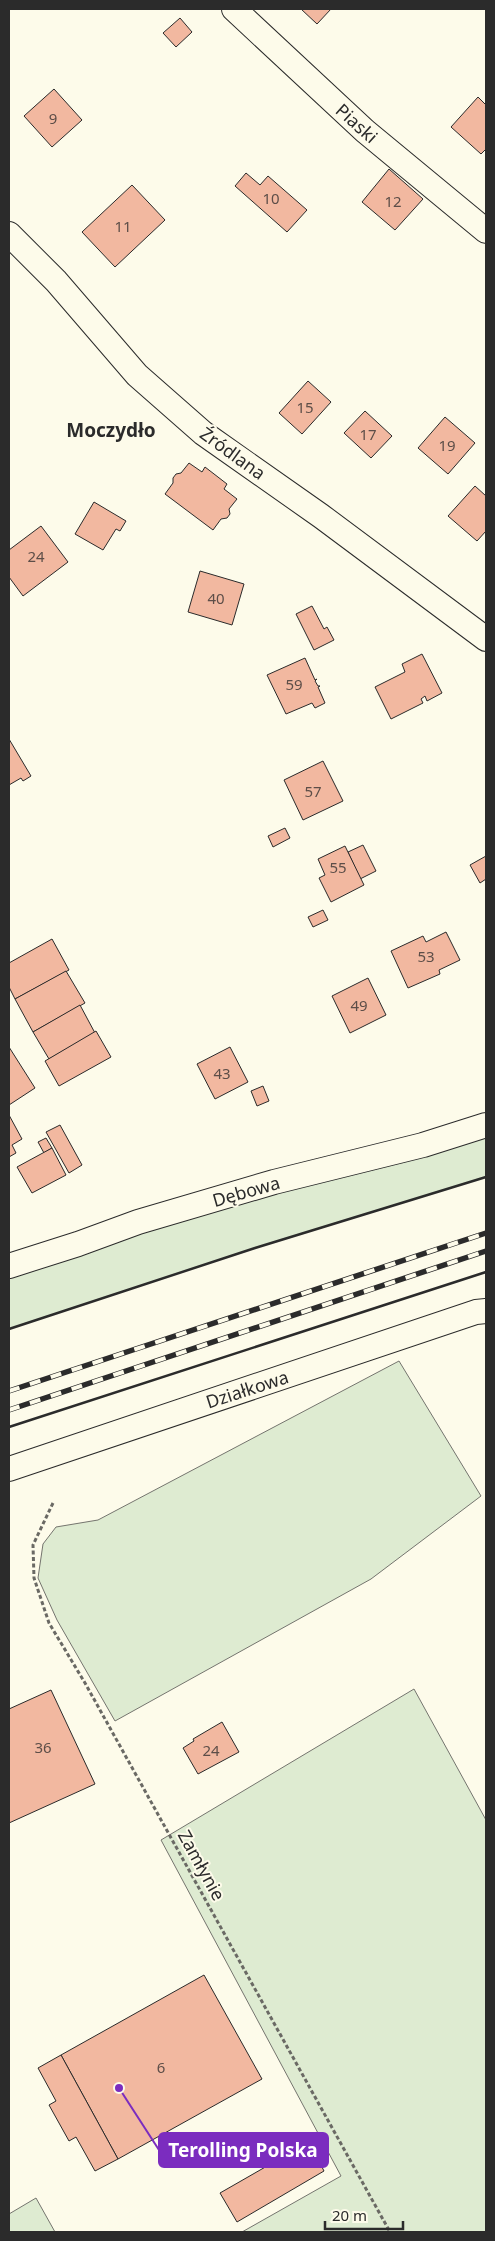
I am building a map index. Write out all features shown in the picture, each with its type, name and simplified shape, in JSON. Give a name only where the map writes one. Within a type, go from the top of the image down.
[{"type":"street","name":"Piaski","points":[[234,9],[365,131],[486,231]]},
{"type":"street","name":"Źródlana","points":[[9,234],[56,280],[137,375],[203,433],[320,516],[486,639]]},
{"type":"street","name":"Dębowa","points":[[9,1266],[138,1222],[274,1182],[423,1145],[486,1125]]},
{"type":"street","name":"Działkowa","points":[[9,1469],[467,1315],[486,1311]]},
{"type":"path","name":"Zamłynie","points":[[53,1503],[32,1545],[34,1578],[50,1623],[90,1690],[390,2232]]},
{"type":"green space","points":[[486,1132],[486,1177],[255,1248],[9,1329],[9,1276],[185,1217]]},
{"type":"green space","points":[[399,1361],[481,1496],[371,1579],[115,1721],[57,1620],[38,1578],[43,1544],[56,1527],[98,1520]]},
{"type":"green space","points":[[414,1689],[486,1820],[486,2232],[242,2232],[341,2176],[161,1840]]},
{"type":"green space","points":[[36,2198],[55,2232],[9,2232],[9,2214]]},
{"type":"building","points":[[301,9],[331,9],[317,24]]},
{"type":"building","points":[[180,18],[192,32],[176,47],[163,33]]},
{"type":"building","points":[[54,89],[82,120],[52,147],[24,116]]},
{"type":"building","points":[[478,97],[486,105],[486,149],[481,154],[451,127]]},
{"type":"building","points":[[389,169],[423,199],[395,230],[362,202]]},
{"type":"building","points":[[246,173],[260,185],[268,176],[307,210],[287,232],[235,186]]},
{"type":"building","points":[[132,185],[165,220],[115,267],[82,232]]},
{"type":"building","points":[[308,381],[331,402],[302,434],[279,413]]},
{"type":"building","points":[[365,411],[392,436],[371,458],[344,433]]},
{"type":"building","points":[[445,417],[475,443],[448,474],[418,448]]},
{"type":"building","points":[[189,463],[202,472],[205,467],[227,484],[224,489],[237,499],[229,509],[230,514],[227,518],[221,519],[213,530],[165,494],[173,483],[173,478],[176,474],[181,473]]},
{"type":"building","points":[[475,486],[486,496],[486,531],[477,541],[448,516]]},
{"type":"building","points":[[94,502],[126,521],[120,531],[116,529],[103,550],[75,534]]},
{"type":"building","points":[[41,526],[68,562],[23,596],[9,577],[9,550]]},
{"type":"building","points":[[200,571],[244,584],[232,625],[188,612]]},
{"type":"building","points":[[312,606],[324,629],[327,627],[334,640],[314,650],[296,614]]},
{"type":"building","points":[[422,654],[442,693],[427,701],[425,696],[421,699],[423,703],[391,719],[375,687],[405,672],[402,664]]},
{"type":"building","points":[[305,658],[315,680],[317,679],[315,681],[320,686],[318,687],[325,703],[315,708],[312,703],[286,714],[267,675]]},
{"type":"building","points":[[9,739],[31,776],[23,781],[21,778],[9,785]]},
{"type":"building","points":[[323,761],[343,801],[303,820],[284,780]]},
{"type":"building","points":[[285,828],[290,838],[273,847],[268,836]]},
{"type":"building","points":[[363,845],[376,871],[360,879],[348,852]]},
{"type":"building","points":[[345,846],[364,885],[331,902],[319,878],[325,875],[318,859]]},
{"type":"building","points":[[486,856],[486,879],[480,883],[470,865]]},
{"type":"building","points":[[323,910],[328,920],[313,927],[308,917]]},
{"type":"building","points":[[446,932],[460,960],[439,970],[440,974],[408,988],[391,951],[423,936],[426,942]]},
{"type":"building","points":[[52,939],[69,970],[15,999],[9,987],[9,963]]},
{"type":"building","points":[[66,971],[85,1003],[33,1032],[15,999]]},
{"type":"building","points":[[368,978],[386,1015],[350,1033],[332,996]]},
{"type":"building","points":[[80,1005],[95,1033],[49,1059],[33,1032]]},
{"type":"building","points":[[96,1031],[111,1057],[59,1086],[45,1061]]},
{"type":"building","points":[[9,1047],[35,1088],[9,1105]]},
{"type":"building","points":[[230,1047],[248,1082],[215,1099],[197,1064]]},
{"type":"building","points":[[263,1086],[269,1101],[257,1106],[251,1091]]},
{"type":"building","points":[[9,1115],[22,1139],[12,1145],[16,1153],[9,1157]]},
{"type":"building","points":[[60,1125],[82,1165],[69,1173],[46,1132]]},
{"type":"building","points":[[46,1138],[52,1148],[44,1153],[38,1142]]},
{"type":"building","points":[[52,1148],[66,1175],[32,1193],[17,1167]]},
{"type":"building","points":[[51,1690],[95,1784],[9,1823],[9,1709]]},
{"type":"building","points":[[222,1722],[239,1752],[198,1774],[183,1748],[194,1741],[193,1739]]},
{"type":"building","points":[[204,1975],[262,2079],[118,2159],[61,2055]]},
{"type":"building","points":[[61,2055],[118,2159],[95,2171],[76,2137],[69,2141],[49,2105],[56,2101],[38,2068]]},
{"type":"building","points":[[309,2142],[324,2171],[237,2222],[220,2193]]},
{"type":"railway","points":[[9,1391],[486,1233]]},
{"type":"railway","points":[[9,1410],[486,1251]]},
{"type":"wall","points":[[9,1329],[255,1248],[486,1177]]},
{"type":"wall","points":[[9,1427],[486,1272]]},
{"type":"place","name":"Terolling Polska","points":[[119,2088]]},
{"type":"district","name":"Moczydło","points":[[111,430]]}]
